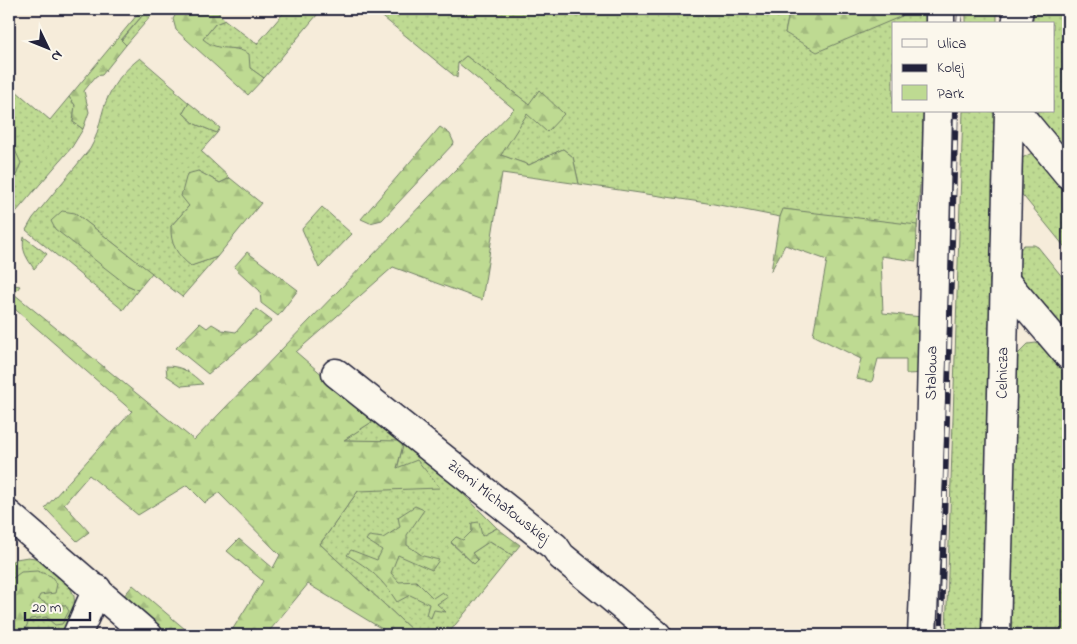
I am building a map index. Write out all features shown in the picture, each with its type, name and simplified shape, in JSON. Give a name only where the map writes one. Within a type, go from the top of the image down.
[{"type":"street","points":[[940,9],[940,22]]},
{"type":"street","points":[[1008,9],[1008,22]]},
{"type":"street","points":[[1016,22],[1019,9]]},
{"type":"street","name":"Stalowa","points":[[922,635],[929,483],[938,112]]},
{"type":"street","name":"Celnicza","points":[[996,635],[1009,112]]},
{"type":"street","points":[[1017,112],[1068,174]]},
{"type":"street","points":[[1005,281],[1068,355]]},
{"type":"street","name":"Ziemi Michałowskiej","points":[[336,373],[555,548],[561,556],[657,635]]},
{"type":"street","points":[[9,515],[148,635]]},
{"type":"street","points":[[78,635],[97,590]]},
{"type":"green space","points":[[142,9],[148,9],[121,40],[126,45],[102,75],[96,76],[84,91],[89,112],[83,129],[73,122],[75,105],[69,97]]},
{"type":"green space","points":[[148,9],[157,9],[126,45],[121,41]]},
{"type":"green space","points":[[179,9],[215,9],[225,20],[215,24],[203,39],[215,46],[236,49],[249,54],[250,68],[264,78],[248,95],[176,30],[173,19]]},
{"type":"green space","points":[[287,9],[322,9],[264,78],[250,68],[240,49],[213,48],[203,39],[215,24],[225,20],[257,44]]},
{"type":"green space","points":[[373,9],[790,9],[785,33],[902,16],[902,9],[932,9],[931,22],[892,22],[892,112],[925,112],[917,229],[784,209],[780,217],[714,204],[579,184],[573,157],[563,149],[529,165],[500,155],[539,91],[530,105],[466,56],[458,63],[457,78]]},
{"type":"green space","points":[[790,9],[834,12],[833,9],[902,9],[902,16],[817,52],[785,33]]},
{"type":"green space","points":[[966,9],[997,9],[997,22],[966,22]]},
{"type":"green space","points":[[1035,9],[1068,9],[1068,158],[1042,124],[1037,112],[1054,112],[1054,22],[1032,22]]},
{"type":"green space","points":[[466,56],[529,104],[539,90],[564,114],[547,132],[527,114],[501,155],[529,165],[563,149],[573,157],[579,184],[502,173],[482,300],[393,267],[296,352],[375,420],[344,440],[404,441],[397,468],[417,460],[440,488],[358,491],[320,544],[417,635],[392,635],[308,584],[266,635],[229,635],[263,581],[227,551],[239,539],[273,568],[280,555],[219,493],[205,503],[187,485],[138,515],[89,475],[64,504],[89,532],[77,541],[45,508],[132,411],[9,304],[9,284],[20,286],[14,294],[194,440],[514,109],[458,63]]},
{"type":"green space","points":[[140,58],[176,89],[175,91],[189,103],[183,113],[195,124],[217,133],[201,151],[230,178],[220,183],[198,171],[189,206],[171,226],[190,266],[217,257],[182,297],[75,213],[127,285],[138,290],[123,310],[26,230],[33,218],[90,149],[96,136],[105,103],[111,91],[121,76]]},
{"type":"green space","points":[[9,85],[50,120],[69,97],[75,105],[73,122],[83,129],[72,147],[16,212],[9,205],[9,183],[14,180],[14,148],[9,143]]},
{"type":"green space","points":[[189,103],[220,128],[217,133],[195,124],[183,113]]},
{"type":"green space","points":[[963,112],[995,112],[984,635],[946,635]]},
{"type":"green space","points":[[440,127],[450,134],[454,143],[382,220],[370,223],[361,219]]},
{"type":"green space","points":[[9,143],[14,148],[21,163],[14,181],[9,183]]},
{"type":"green space","points":[[1032,153],[1037,155],[1068,193],[1068,251],[1020,192],[1018,164],[1022,158]]},
{"type":"green space","points":[[198,171],[220,183],[230,178],[261,203],[217,257],[191,266],[175,249],[171,226],[189,206],[181,196],[187,174]]},
{"type":"green space","points":[[322,207],[352,234],[319,268],[302,229]]},
{"type":"green space","points":[[783,209],[917,225],[916,261],[881,256],[883,313],[922,317],[928,373],[906,374],[906,359],[878,359],[872,382],[856,379],[861,359],[813,335],[827,260],[785,245],[771,271]]},
{"type":"green space","points":[[62,211],[75,213],[152,273],[138,290],[127,285],[55,229],[51,221]]},
{"type":"green space","points":[[24,237],[47,254],[34,269],[24,250]]},
{"type":"green space","points":[[1024,245],[1038,247],[1068,284],[1068,336],[1018,274],[1017,253]]},
{"type":"green space","points":[[247,252],[298,290],[278,316],[261,303],[260,291],[234,267]]},
{"type":"green space","points":[[256,309],[272,321],[208,374],[176,348],[200,323],[207,328],[212,324],[222,330],[236,332]]},
{"type":"green space","points":[[1036,343],[1043,347],[1068,375],[1068,635],[1010,635],[1016,356],[1028,344]]},
{"type":"green space","points":[[166,366],[177,367],[186,371],[203,384],[182,386],[167,376]]},
{"type":"green space","points":[[375,420],[404,434],[497,528],[482,536],[472,523],[472,531],[463,541],[456,537],[451,543],[474,564],[472,553],[490,541],[512,555],[447,635],[417,635],[320,544],[358,491],[397,469],[404,442],[343,440]]},
{"type":"green space","points":[[415,506],[424,510],[407,535],[407,545],[423,556],[439,560],[432,570],[398,555],[391,573],[399,582],[416,581],[433,598],[442,592],[448,597],[437,604],[446,612],[434,610],[431,618],[426,615],[429,604],[410,595],[397,602],[375,575],[347,555],[351,550],[377,560],[382,550],[366,540],[369,536],[383,538],[400,527],[398,517]]},
{"type":"green space","points":[[479,522],[482,536],[497,528],[520,545],[512,555],[490,541],[472,553],[478,560],[474,564],[451,542],[456,537],[463,540],[472,531],[472,523]]},
{"type":"green space","points":[[28,557],[42,559],[69,584],[74,596],[75,610],[64,635],[22,635],[29,619],[46,617],[55,624],[64,605],[49,605],[37,599],[40,595],[9,581],[9,563],[16,559]]},
{"type":"green space","points":[[37,571],[51,576],[57,584],[55,593],[40,595],[38,599],[49,605],[65,605],[69,611],[62,624],[55,625],[46,617],[30,619],[22,635],[9,635],[9,581],[21,572]]},
{"type":"green space","points":[[133,585],[192,635],[166,635],[123,597]]},
{"type":"railway","points":[[959,22],[960,9]]},
{"type":"railway","points":[[941,635],[956,112]]}]
